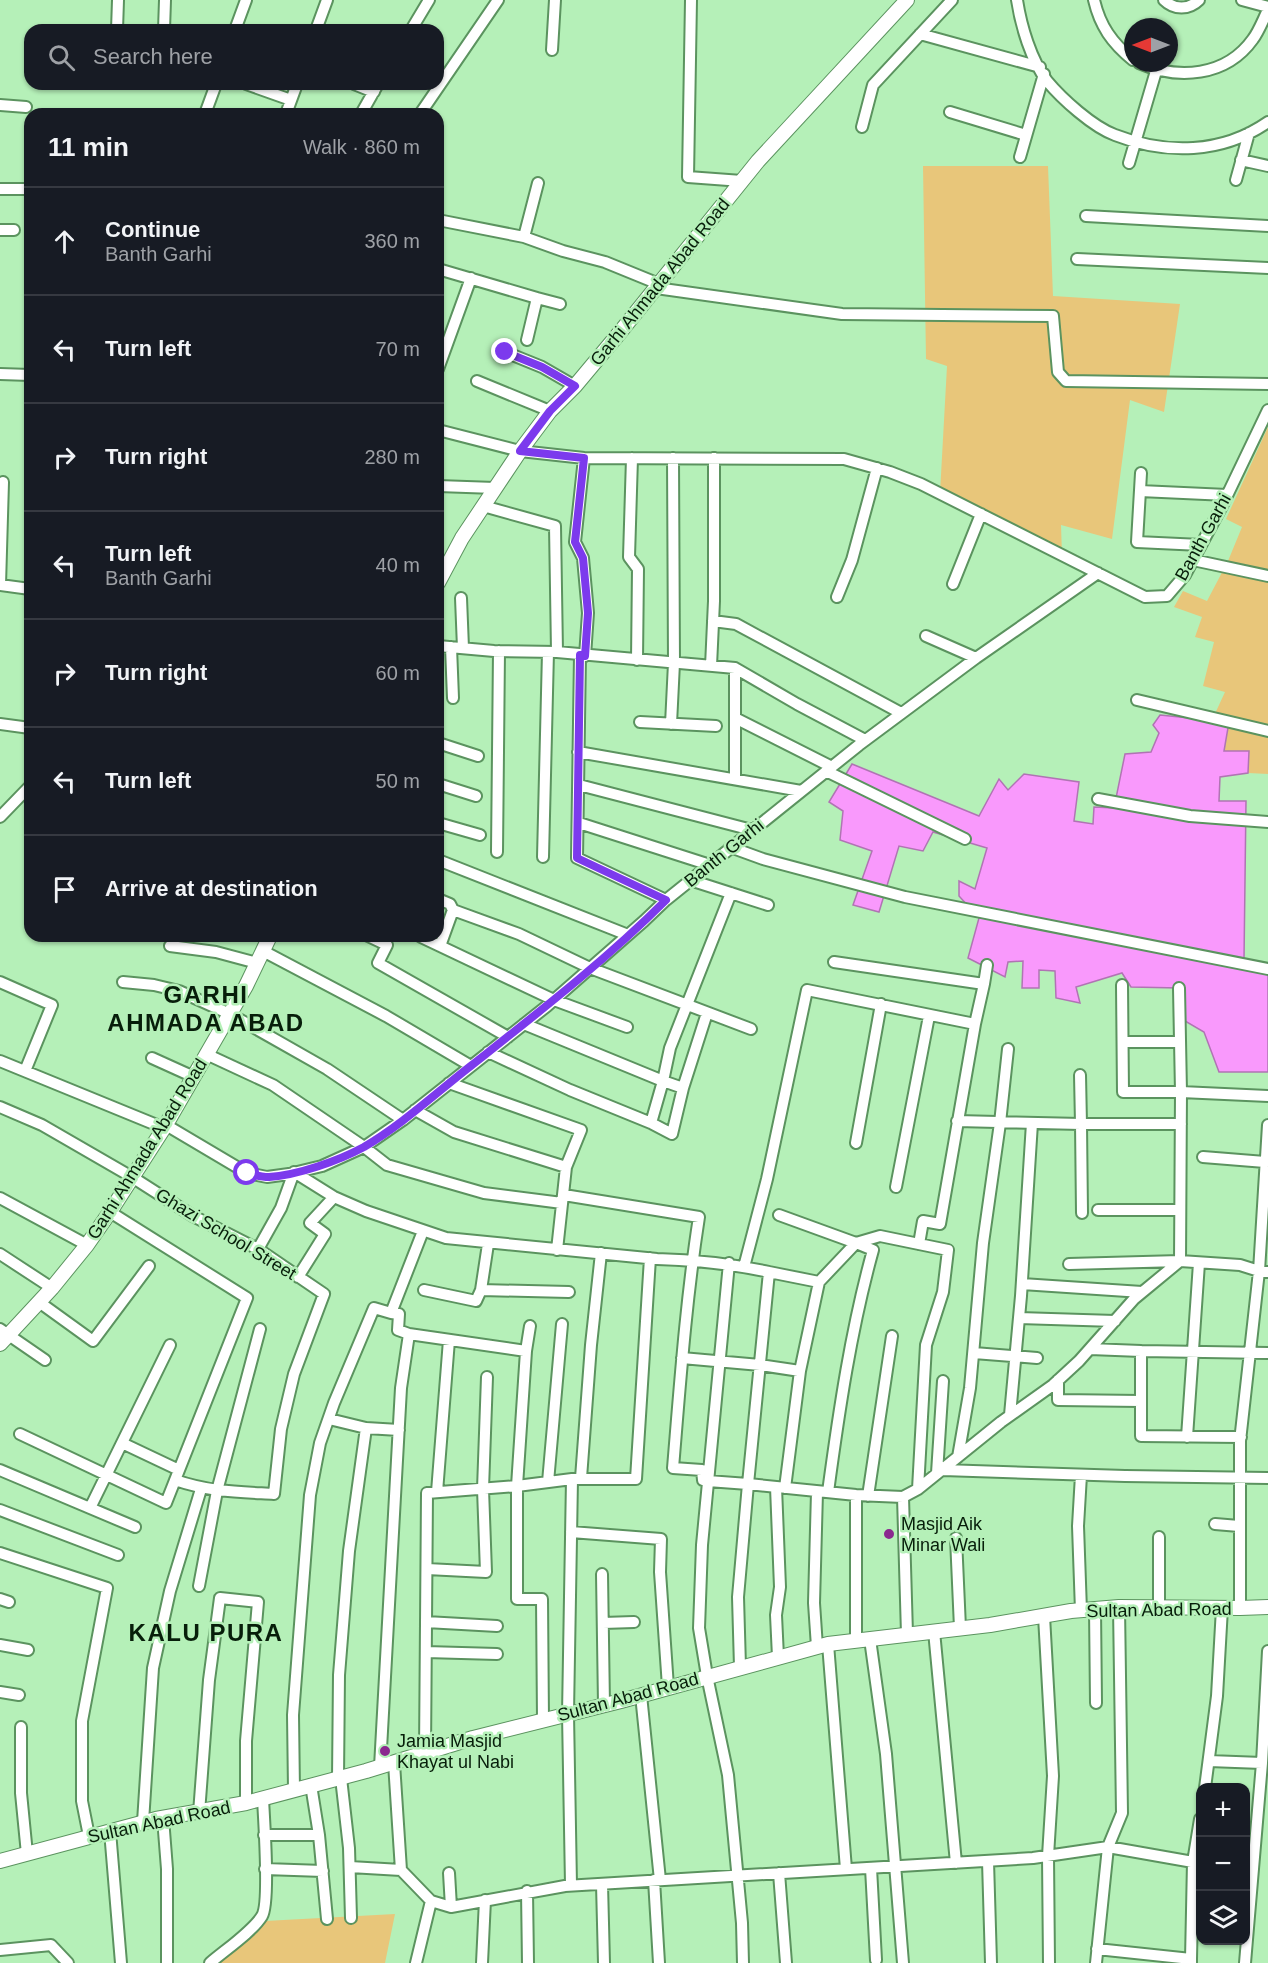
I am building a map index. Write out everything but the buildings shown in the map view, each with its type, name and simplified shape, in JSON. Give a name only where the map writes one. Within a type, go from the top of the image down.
[{"type":"street","points":[[117,24],[118,0]]},
{"type":"street","points":[[164,24],[165,0]]},
{"type":"street","points":[[237,24],[246,0]]},
{"type":"street","points":[[318,24],[327,0]]},
{"type":"street","points":[[415,24],[429,0]]},
{"type":"street","points":[[444,79],[498,0]]},
{"type":"street","points":[[552,50],[555,0]]},
{"type":"street","points":[[691,0],[688,177],[742,181]]},
{"type":"street","name":"Garhi Ahmada Abad Road","points":[[444,572],[483,506],[550,411],[575,386],[742,181],[805,109],[907,0]]},
{"type":"street","points":[[862,127],[873,86],[952,0]]},
{"type":"street","points":[[1017,0],[1027,41],[1047,80],[1076,109],[1113,135],[1165,148],[1197,149],[1214,146],[1249,133],[1268,122]]},
{"type":"street","points":[[1094,0],[1106,32],[1124,53]]},
{"type":"street","points":[[1164,0],[1176,8],[1186,8],[1199,0]]},
{"type":"street","points":[[1167,72],[1188,74],[1220,66],[1234,57],[1252,40],[1268,9],[1242,0]]},
{"type":"street","points":[[920,34],[1042,71]]},
{"type":"street","points":[[1020,157],[1042,71]]},
{"type":"street","points":[[1129,163],[1156,72]]},
{"type":"street","points":[[206,108],[214,90]]},
{"type":"street","points":[[263,90],[291,100]]},
{"type":"street","points":[[288,108],[295,90]]},
{"type":"street","points":[[364,108],[375,90]]},
{"type":"street","points":[[424,108],[436,90]]},
{"type":"street","points":[[0,105],[26,107]]},
{"type":"street","points":[[950,112],[1026,135]]},
{"type":"street","points":[[1236,180],[1249,133]]},
{"type":"street","points":[[1241,160],[1268,166]]},
{"type":"street","points":[[524,237],[538,183]]},
{"type":"street","points":[[0,189],[24,189]]},
{"type":"street","points":[[1086,216],[1268,226]]},
{"type":"street","points":[[444,221],[524,237],[563,251],[605,261],[658,286],[842,314],[1053,316],[1058,372],[1066,381],[1268,384]]},
{"type":"street","points":[[0,230],[14,230]]},
{"type":"street","points":[[1077,259],[1268,268]]},
{"type":"street","points":[[444,271],[560,304]]},
{"type":"street","points":[[444,352],[471,278]]},
{"type":"street","points":[[528,340],[537,298]]},
{"type":"street","points":[[505,352],[542,367],[575,386]]},
{"type":"street","points":[[0,374],[24,375]]},
{"type":"street","points":[[477,381],[550,411]]},
{"type":"street","name":"Banth Garhi","points":[[444,432],[520,451],[584,458],[844,459],[921,484],[1144,597],[1167,596],[1185,576],[1268,410]]},
{"type":"street","points":[[584,458],[575,542],[583,558],[588,613],[583,655],[578,752],[577,858],[666,900]]},
{"type":"street","points":[[632,458],[629,557],[638,569],[637,660]]},
{"type":"street","points":[[670,724],[674,663],[673,458]]},
{"type":"street","points":[[711,666],[714,458]]},
{"type":"street","points":[[837,597],[852,560],[877,468]]},
{"type":"street","points":[[1142,473],[1137,542],[1201,545]]},
{"type":"street","points":[[3,482],[0,585],[24,588]]},
{"type":"street","points":[[444,486],[495,488]]},
{"type":"street","points":[[1140,491],[1227,495]]},
{"type":"street","points":[[483,506],[555,526],[553,652],[543,857]]},
{"type":"street","points":[[953,584],[981,514]]},
{"type":"street","points":[[1193,560],[1268,576]]},
{"type":"street","name":"Banth Garhi","points":[[0,1061],[165,1127],[247,1173],[267,1177],[322,1166],[364,1147],[403,1120],[554,1000],[666,900],[801,791],[901,713],[1098,573]]},
{"type":"street","points":[[453,698],[461,598]]},
{"type":"street","points":[[713,621],[736,624],[901,713]]},
{"type":"street","points":[[926,636],[976,658]]},
{"type":"street","points":[[444,647],[553,652],[735,668],[866,740]]},
{"type":"street","points":[[497,852],[499,651]]},
{"type":"street","points":[[735,668],[735,779]]},
{"type":"street","points":[[1137,700],[1268,731]]},
{"type":"street","points":[[735,718],[965,839]]},
{"type":"street","points":[[640,722],[716,726]]},
{"type":"street","points":[[0,723],[24,727]]},
{"type":"street","points":[[444,745],[478,756]]},
{"type":"street","points":[[578,752],[801,791]]},
{"type":"street","points":[[579,785],[752,830]]},
{"type":"street","points":[[444,786],[476,796]]},
{"type":"street","points":[[0,817],[24,792]]},
{"type":"street","points":[[1098,799],[1190,816],[1268,822]]},
{"type":"street","points":[[579,823],[710,865]]},
{"type":"street","points":[[444,825],[480,835]]},
{"type":"street","points":[[730,847],[763,859],[905,897],[1268,969]]},
{"type":"street","points":[[444,862],[628,935]]},
{"type":"street","points":[[690,880],[768,905]]},
{"type":"street","points":[[651,1123],[670,1048],[731,893]]},
{"type":"street","points":[[444,902],[450,904],[453,909],[519,934],[590,968],[751,1029]]},
{"type":"street","points":[[444,935],[453,909]]},
{"type":"street","name":"Garhi Ahmada Abad Road","points":[[3,1336],[52,1288],[110,1212],[165,1127],[230,1014],[267,942]]},
{"type":"street","points":[[381,942],[387,945],[378,963],[508,1037]]},
{"type":"street","points":[[432,942],[554,1000],[627,1027]]},
{"type":"street","points":[[440,946],[441,942]]},
{"type":"street","points":[[170,946],[260,957],[386,1016],[471,1066]]},
{"type":"street","points":[[834,962],[984,984]]},
{"type":"street","points":[[919,1244],[923,1221],[940,1224],[957,1120],[987,965]]},
{"type":"street","points":[[0,982],[52,1005],[26,1071]]},
{"type":"street","points":[[123,982],[154,985],[179,991],[230,1014],[327,1069],[403,1120]]},
{"type":"street","points":[[1122,985],[1123,1092],[1268,1096]]},
{"type":"street","points":[[1179,988],[1180,1262]]},
{"type":"street","points":[[744,1267],[766,1179],[807,990],[975,1024]]},
{"type":"street","points":[[856,1143],[881,1004]]},
{"type":"street","points":[[488,1052],[672,1134],[683,1088],[708,1013]]},
{"type":"street","points":[[896,1187],[929,1016]]},
{"type":"street","points":[[524,1024],[683,1088]]},
{"type":"street","points":[[1124,1042],[1180,1042]]},
{"type":"street","points":[[958,1457],[970,1388],[983,1243],[1008,1048]]},
{"type":"street","points":[[207,1054],[273,1085],[387,1165],[484,1193],[563,1199],[699,1217],[692,1260],[673,1468],[702,1470],[703,1480],[817,1492],[903,1497],[918,1489],[1010,1415],[1058,1380],[1142,1292],[1180,1262]]},
{"type":"street","points":[[152,1058],[194,1077]]},
{"type":"street","points":[[1080,1075],[1082,1213]]},
{"type":"street","points":[[449,1083],[581,1130],[566,1167],[557,1250]]},
{"type":"street","name":"Ghazi School Street","points":[[0,1107],[42,1125],[193,1215],[258,1249],[324,1294],[294,1374],[281,1428],[274,1494],[217,1491]]},
{"type":"street","points":[[415,1110],[454,1132],[566,1167]]},
{"type":"street","points":[[957,1120],[1000,1123],[1181,1124]]},
{"type":"street","points":[[1010,1415],[1022,1284],[1032,1123]]},
{"type":"street","points":[[1240,1608],[1241,1437],[1250,1353],[1264,1271],[1265,1162],[1268,1125]]},
{"type":"street","points":[[1203,1157],[1265,1162]]},
{"type":"street","points":[[258,1249],[281,1208],[294,1172],[334,1197],[366,1211],[446,1238],[488,1244],[729,1263],[819,1282]]},
{"type":"street","points":[[298,1277],[325,1234],[310,1223],[334,1197]]},
{"type":"street","points":[[0,1198],[87,1245]]},
{"type":"street","points":[[1098,1210],[1180,1210]]},
{"type":"street","points":[[20,1434],[166,1503],[247,1298],[110,1212]]},
{"type":"street","points":[[779,1215],[873,1250],[860,1296],[841,1400],[828,1492]]},
{"type":"street","points":[[391,1313],[423,1231]]},
{"type":"street","points":[[778,1657],[776,1615],[780,1587],[781,1488],[800,1371],[819,1282],[856,1243],[880,1236],[948,1250],[943,1292],[926,1345],[918,1489]]},
{"type":"street","points":[[424,1290],[476,1301],[481,1290],[488,1244]]},
{"type":"street","points":[[570,1886],[568,1714],[571,1532],[601,1253]]},
{"type":"street","points":[[0,1254],[52,1288]]},
{"type":"street","points":[[425,1753],[427,1493],[576,1479],[636,1479],[650,1258]]},
{"type":"street","points":[[1069,1264],[1180,1262],[1240,1265],[1264,1271]]},
{"type":"street","points":[[729,1263],[702,1545],[699,1628],[706,1676],[728,1775],[743,1963]]},
{"type":"street","points":[[1187,1437],[1199,1263]]},
{"type":"street","points":[[39,1302],[93,1341],[149,1266]]},
{"type":"street","points":[[740,1667],[738,1597],[770,1272]]},
{"type":"street","points":[[1022,1284],[1142,1292]]},
{"type":"street","points":[[481,1290],[569,1292]]},
{"type":"street","points":[[294,1790],[293,1715],[310,1495],[320,1443],[328,1419],[374,1308],[399,1314],[398,1330],[409,1334],[526,1351]]},
{"type":"street","points":[[1019,1318],[1115,1321]]},
{"type":"street","points":[[548,1482],[562,1324]]},
{"type":"street","points":[[530,1326],[526,1351],[517,1486],[517,1599],[542,1599],[543,1720]]},
{"type":"street","points":[[199,1586],[217,1491],[260,1329]]},
{"type":"street","points":[[380,1767],[401,1388],[409,1334]]},
{"type":"street","points":[[3,1336],[45,1360]]},
{"type":"street","points":[[868,1496],[892,1336]]},
{"type":"street","points":[[437,1492],[449,1340]]},
{"type":"street","points":[[90,1508],[170,1345]]},
{"type":"street","points":[[1090,1349],[1268,1353]]},
{"type":"street","points":[[1141,1351],[1141,1436],[1241,1437]]},
{"type":"street","points":[[974,1353],[1037,1358]]},
{"type":"street","points":[[682,1358],[720,1360],[800,1371]]},
{"type":"street","points":[[426,1569],[486,1572],[483,1489],[486,1377]]},
{"type":"street","points":[[1058,1380],[1058,1400],[1141,1401]]},
{"type":"street","points":[[940,1471],[943,1381]]},
{"type":"street","points":[[328,1419],[366,1428],[399,1430]]},
{"type":"street","points":[[351,1918],[350,1868],[339,1778],[339,1675],[349,1551],[366,1428]]},
{"type":"street","points":[[122,1443],[201,1489],[217,1491]]},
{"type":"street","points":[[0,1470],[135,1527]]},
{"type":"street","points":[[940,1471],[1268,1478]]},
{"type":"street","points":[[1080,1475],[1078,1526],[1096,1703]]},
{"type":"street","points":[[143,1822],[153,1668],[170,1591],[201,1489]]},
{"type":"street","points":[[817,1492],[814,1603],[822,1646],[846,1869]]},
{"type":"street","points":[[855,1495],[863,1639],[886,1754],[903,1963]]},
{"type":"street","points":[[903,1497],[907,1634]]},
{"type":"street","points":[[0,1510],[118,1555]]},
{"type":"street","points":[[1215,1524],[1239,1526]]},
{"type":"street","points":[[571,1532],[661,1539],[660,1572],[668,1687]]},
{"type":"street","points":[[1159,1536],[1159,1606]]},
{"type":"street","points":[[956,1538],[960,1628]]},
{"type":"street","points":[[0,1553],[107,1588],[82,1721],[82,1801],[89,1836]]},
{"type":"street","points":[[602,1574],[604,1705]]},
{"type":"street","points":[[199,1813],[209,1680],[220,1598],[258,1602],[246,1741],[246,1803]]},
{"type":"street","points":[[1096,1963],[1108,1847],[1122,1813],[1119,1607]]},
{"type":"street","name":"Sultan Abad Road","points":[[0,1861],[143,1822],[263,1799],[380,1767],[473,1738],[822,1646],[1119,1607],[1268,1607]]},
{"type":"street","points":[[1206,1783],[1217,1696],[1222,1608]]},
{"type":"street","points":[[1044,1616],[1053,1776],[1048,1856],[1049,1963]]},
{"type":"street","points":[[426,1622],[497,1626]]},
{"type":"street","points":[[603,1623],[634,1622]]},
{"type":"street","points":[[934,1631],[956,1863]]},
{"type":"street","points":[[0,1645],[28,1650]]},
{"type":"street","points":[[1245,1963],[1262,1763],[1268,1651]]},
{"type":"street","points":[[426,1652],[497,1654]]},
{"type":"street","points":[[0,1692],[19,1695]]},
{"type":"street","points":[[641,1695],[657,1880],[659,1963]]},
{"type":"street","points":[[21,1727],[21,1793],[27,1854]]},
{"type":"street","points":[[1209,1761],[1262,1763]]},
{"type":"street","points":[[394,1762],[401,1870],[430,1901],[451,1907],[527,1891],[570,1886],[988,1861],[1048,1856],[1108,1847],[1193,1862]]},
{"type":"street","points":[[311,1785],[319,1834],[327,1919]]},
{"type":"street","points":[[210,1963],[251,1928],[263,1914],[266,1897],[263,1799]]},
{"type":"street","points":[[163,1818],[167,1869],[167,1963]]},
{"type":"street","points":[[110,1831],[121,1963]]},
{"type":"street","points":[[264,1835],[319,1834]]},
{"type":"street","points":[[1097,1949],[1191,1961],[1193,1862],[1197,1837]]},
{"type":"street","points":[[988,1861],[991,1963]]},
{"type":"street","points":[[350,1868],[401,1870]]},
{"type":"street","points":[[871,1868],[876,1960]]},
{"type":"street","points":[[265,1869],[323,1870]]},
{"type":"street","points":[[449,1873],[451,1907]]},
{"type":"street","points":[[779,1873],[786,1963]]},
{"type":"street","points":[[602,1884],[604,1963]]},
{"type":"street","points":[[527,1891],[528,1963]]},
{"type":"street","points":[[482,1963],[485,1900]]},
{"type":"street","points":[[416,1963],[430,1901]]},
{"type":"street","points":[[0,1950],[51,1945],[68,1963]]},
{"type":"shaded area","points":[[923,166],[1048,166],[1053,296],[1180,304],[1164,412],[1130,400],[1112,539],[1061,525],[1062,555],[940,493],[947,366],[926,359]]},
{"type":"shaded area","points":[[1268,427],[1268,774],[1248,773],[1248,751],[1224,751],[1213,718],[1225,692],[1203,686],[1214,642],[1195,637],[1202,617],[1174,607],[1183,591],[1207,601],[1228,561],[1242,527],[1226,519]]},
{"type":"shaded area","points":[[1160,715],[1229,722],[1224,751],[1249,751],[1248,773],[1220,777],[1219,801],[1246,801],[1244,960],[1268,973],[1268,1072],[1219,1072],[1204,1032],[1185,1021],[1179,988],[1131,987],[1122,973],[1076,987],[1080,1003],[1056,998],[1055,971],[1039,970],[1039,988],[1022,988],[1023,961],[1008,962],[1005,977],[968,958],[979,918],[959,896],[959,881],[975,889],[987,848],[933,832],[923,851],[899,846],[879,912],[853,905],[872,851],[840,840],[843,811],[829,802],[852,764],[979,816],[999,779],[1008,790],[1024,774],[1079,782],[1074,821],[1093,824],[1094,807],[1114,808],[1125,754],[1151,752],[1159,733],[1153,725]]},
{"type":"shaded area","points":[[395,1914],[385,1963],[217,1963],[265,1921]]},
{"type":"place","name":"Masjid Aik Minar Wali","points":[[889,1534]]},
{"type":"place","name":"Jamia Masjid Khayat ul Nabi","points":[[385,1751]]},
{"type":"district","name":"GARHI AHMADA ABAD","points":[[206,1008]]},
{"type":"district","name":"KALU PURA","points":[[206,1632]]},
{"type":"route","points":[[247,1173],[267,1177],[289,1174],[322,1166],[364,1147],[403,1120],[547,1006],[666,900],[577,858],[580,655],[585,656],[588,613],[583,558],[575,542],[584,458],[520,451],[550,411],[575,386],[542,367],[505,352]]}]
